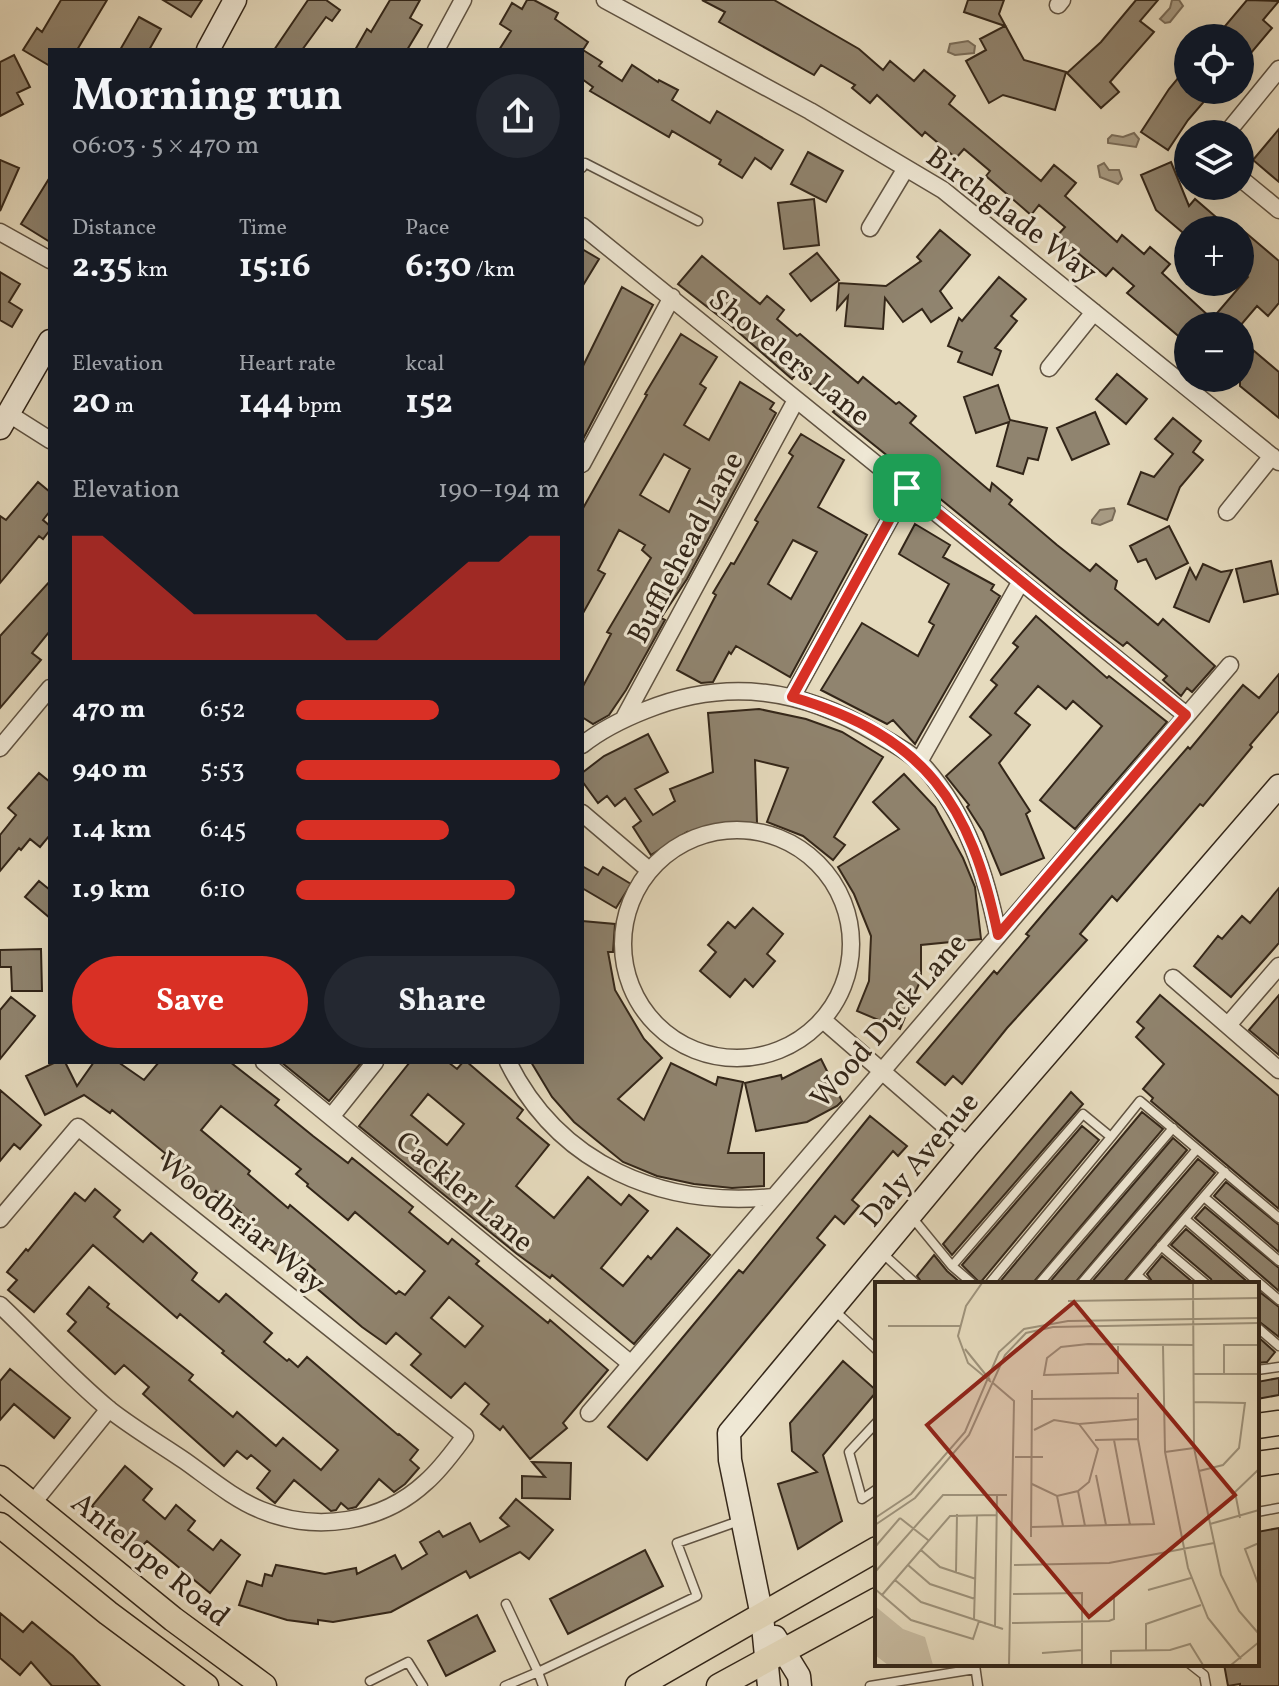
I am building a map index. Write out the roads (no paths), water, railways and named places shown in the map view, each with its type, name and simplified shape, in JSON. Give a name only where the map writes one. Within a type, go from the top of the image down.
[{"type":"main road","points":[[1259,1426],[1279,1423]]},
{"type":"main road","points":[[1259,1464],[1279,1461]]},
{"type":"main road","name":"Antelope Road","points":[[0,1478],[210,1647],[264,1686]]},
{"type":"main road","points":[[0,1491],[32,1504]]},
{"type":"main road","points":[[3,1533],[118,1574]]},
{"type":"main road","points":[[3,1533],[206,1686]]},
{"type":"main road","points":[[638,1686],[875,1550]]},
{"type":"main road","points":[[719,1686],[875,1601]]},
{"type":"street","points":[[209,48],[235,0]]},
{"type":"street","points":[[437,48],[463,0]]},
{"type":"street","name":"Birchglade Way","points":[[605,0],[810,111],[943,190],[1276,459]]},
{"type":"street","points":[[1237,120],[1279,69]]},
{"type":"street","points":[[870,228],[906,168]]},
{"type":"street","points":[[1254,189],[1279,210]]},
{"type":"street","name":"Shovelers Lane","points":[[584,228],[1186,715]]},
{"type":"street","points":[[0,232],[48,259]]},
{"type":"street","points":[[584,460],[672,297]]},
{"type":"street","points":[[1049,368],[1094,312]]},
{"type":"street","points":[[48,344],[4,421],[48,439]]},
{"type":"street","name":"Bufflehead Lane","points":[[623,720],[796,400]]},
{"type":"street","points":[[1227,512],[1276,459]]},
{"type":"street","points":[[792,697],[907,488]]},
{"type":"street","points":[[919,762],[1021,581]]},
{"type":"street","name":"Wood Duck Lane","points":[[589,1413],[1230,665]]},
{"type":"street","points":[[0,748],[48,690]]},
{"type":"street","points":[[584,744],[623,720],[660,705],[724,691],[758,691],[792,697],[849,717],[919,762],[943,791],[971,841],[998,935]]},
{"type":"street","name":"Daly Avenue","points":[[769,1686],[775,1656],[762,1616],[730,1460],[729,1433],[968,1146],[1279,786]]},
{"type":"street","points":[[584,815],[649,870]]},
{"type":"street","points":[[723,831],[765,834],[803,852],[826,874],[842,901],[851,943],[844,984],[823,1020],[789,1045],[770,1053],[739,1058],[708,1054],[689,1047],[655,1023],[632,988],[625,968],[623,947],[629,906],[649,870],[682,844],[723,831]]},
{"type":"street","points":[[1228,1025],[1279,966]]},
{"type":"street","points":[[1173,978],[1279,1070]]},
{"type":"street","points":[[823,1020],[968,1146]]},
{"type":"street","name":"Cackler Lane","points":[[266,1064],[630,1363]]},
{"type":"street","points":[[331,1117],[373,1064]]},
{"type":"street","points":[[509,1064],[531,1100],[576,1146],[605,1166],[636,1181],[692,1197],[722,1200],[773,1197]]},
{"type":"street","name":"Woodbriar Way","points":[[0,1219],[78,1127],[465,1436],[433,1475],[402,1501],[365,1517],[338,1522],[311,1522],[285,1518],[236,1496],[109,1409]]},
{"type":"street","points":[[0,1305],[109,1409],[32,1504]]},
{"type":"street","points":[[775,1656],[799,1676],[800,1686]]},
{"type":"lane","points":[[584,165],[698,221]]},
{"type":"lane","points":[[991,1282],[1140,1101],[1279,1218]]},
{"type":"lane","points":[[952,1266],[1083,1114],[1111,1137]]},
{"type":"lane","points":[[1041,1282],[1173,1128]]},
{"type":"lane","points":[[1083,1282],[1197,1149]]},
{"type":"lane","points":[[1131,1282],[1225,1172]]},
{"type":"lane","points":[[1204,1197],[1279,1261]]},
{"type":"lane","points":[[910,1216],[952,1266],[971,1282]]},
{"type":"lane","points":[[1185,1219],[1258,1282]]},
{"type":"lane","points":[[1161,1246],[1204,1282]]},
{"type":"lane","points":[[880,1252],[914,1282]]},
{"type":"lane","points":[[1137,1275],[1145,1282]]},
{"type":"lane","points":[[1259,1283],[1279,1300]]},
{"type":"lane","points":[[834,1310],[875,1348]]},
{"type":"lane","points":[[1259,1329],[1279,1346]]},
{"type":"lane","points":[[1259,1370],[1279,1367]]},
{"type":"lane","points":[[875,1424],[849,1452],[862,1499],[875,1490]]},
{"type":"lane","points":[[1259,1512],[1279,1508]]},
{"type":"lane","points":[[505,1686],[697,1596],[677,1543],[743,1520]]},
{"type":"lane","points":[[506,1604],[543,1686]]},
{"type":"lane","points":[[370,1681],[408,1662],[423,1686]]},
{"type":"lane","points":[[1193,1666],[1204,1675],[1206,1686]]},
{"type":"lane","points":[[870,1686],[975,1667],[978,1686]]}]
